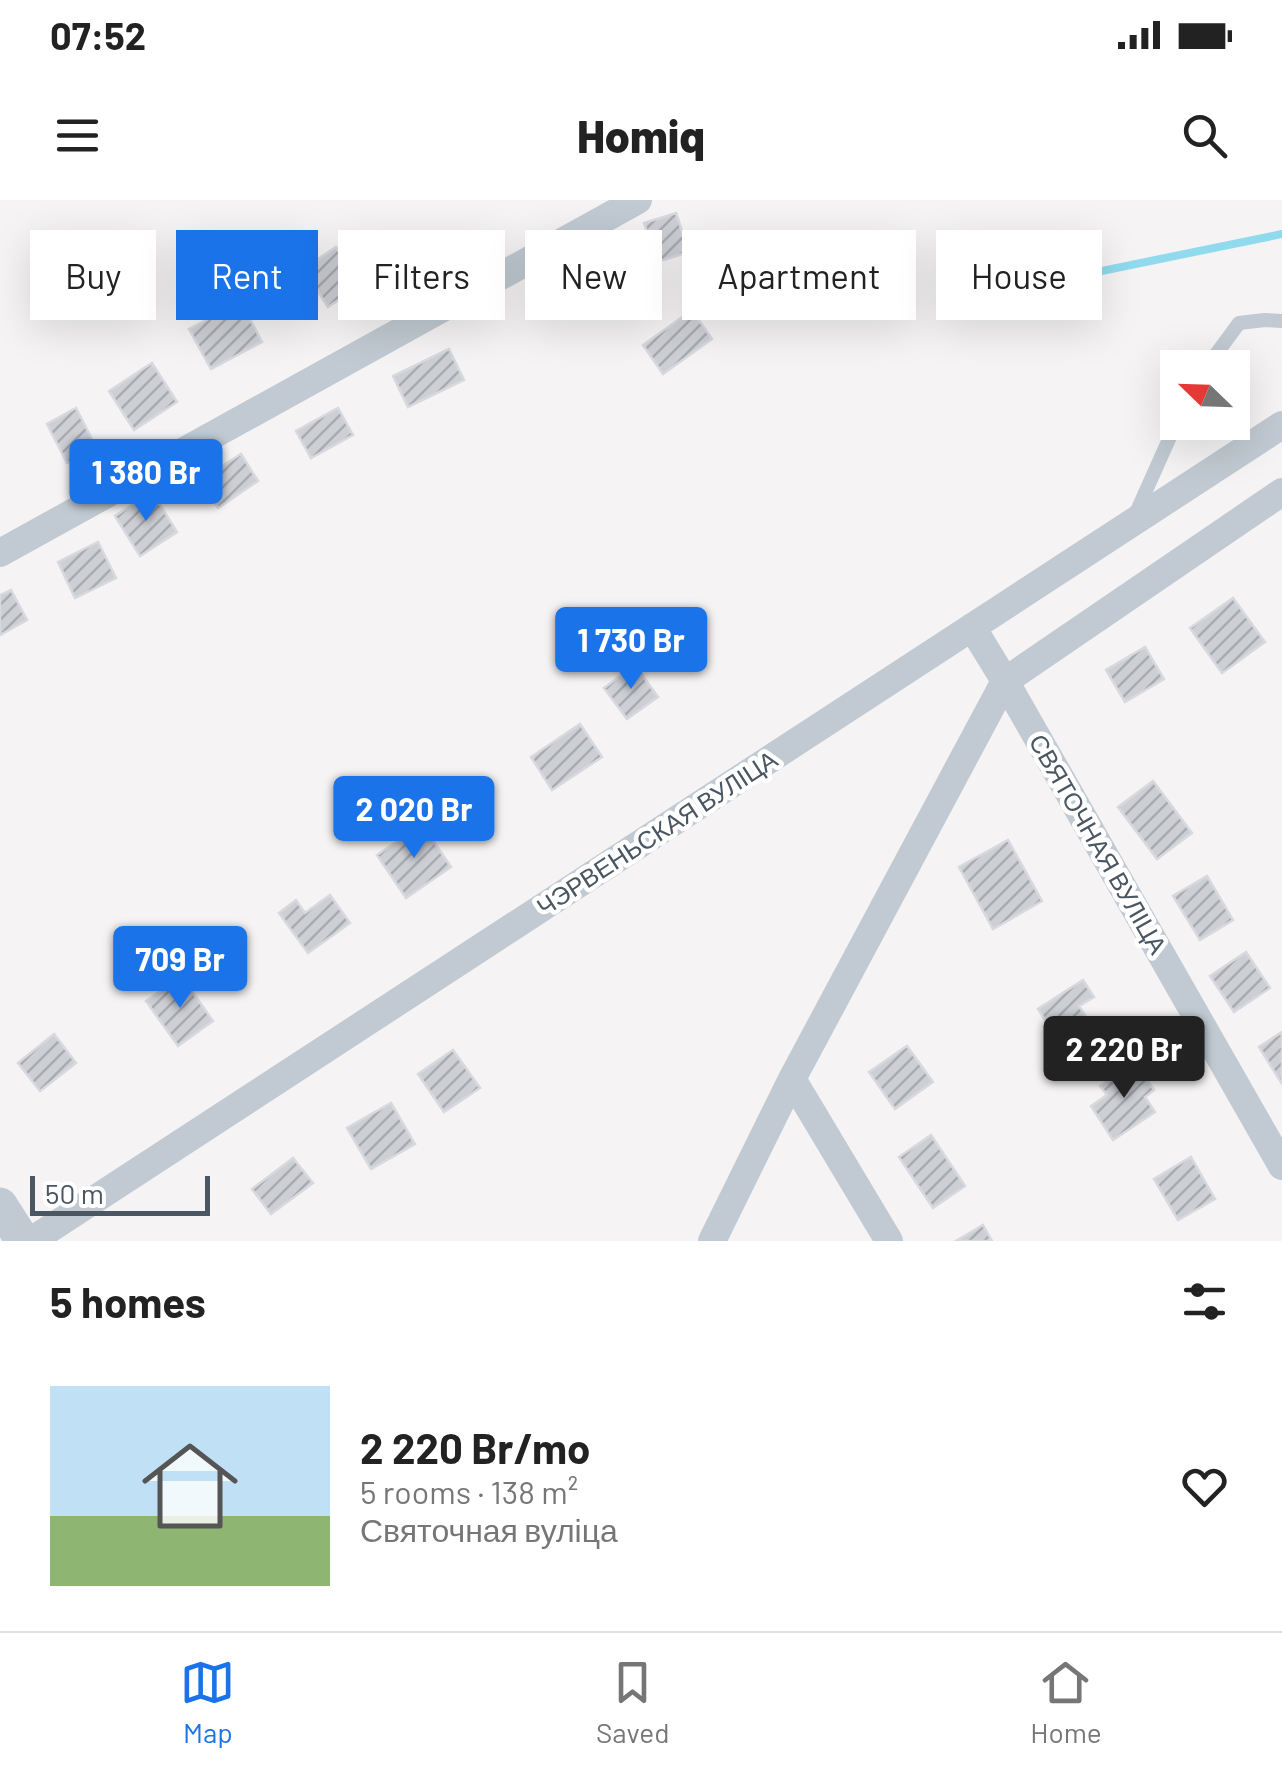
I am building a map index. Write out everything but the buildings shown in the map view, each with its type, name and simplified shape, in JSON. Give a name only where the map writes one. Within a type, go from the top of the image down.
[{"type":"street","points":[[0,553],[638,200]]},
{"type":"street","name":"ЧЭРВЕНЬСКАЯ ВУЛІЦА","points":[[31,1241],[1282,425]]},
{"type":"street","points":[[712,1241],[792,1079],[1005,680],[1282,492]]},
{"type":"street","name":"СВЯТОЧНАЯ ВУЛІЦА","points":[[972,627],[1282,1166]]},
{"type":"street","points":[[792,1079],[889,1241]]},
{"type":"street","points":[[0,1205],[23,1241]]},
{"type":"lane","points":[[1220,350],[1239,324],[1282,321]]},
{"type":"lane","points":[[1132,523],[1169,440]]},
{"type":"waterway","points":[[1102,271],[1282,234]]}]
